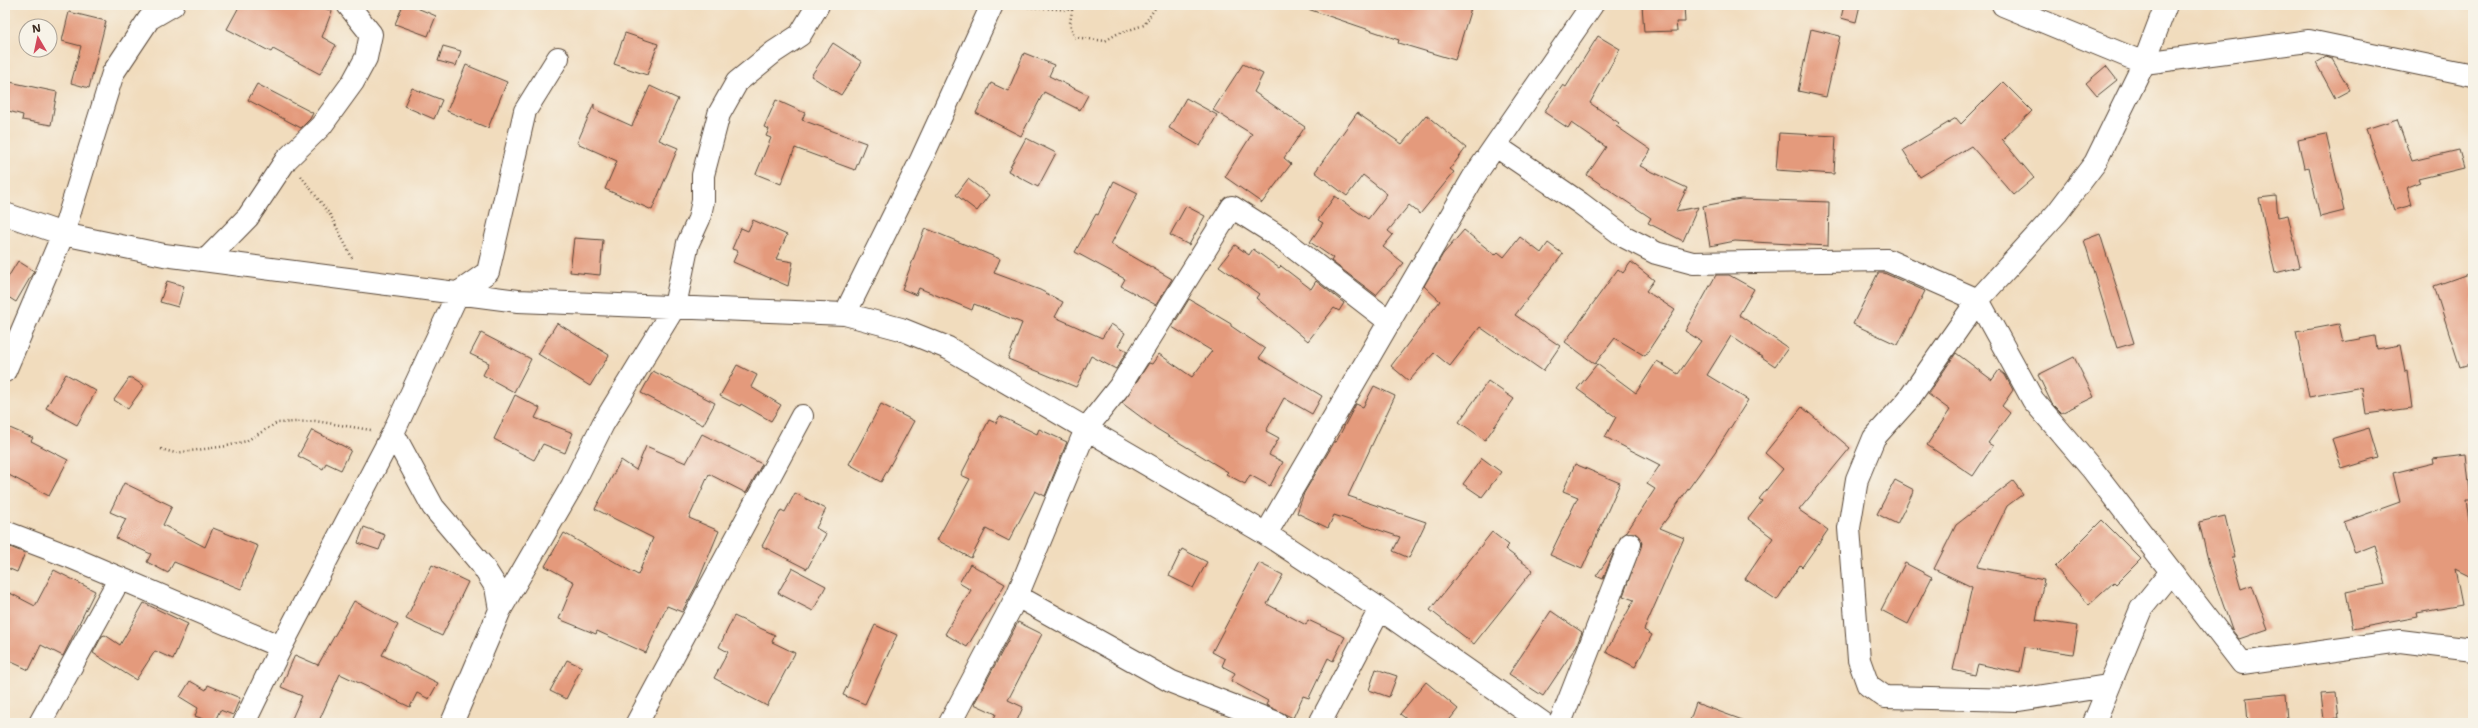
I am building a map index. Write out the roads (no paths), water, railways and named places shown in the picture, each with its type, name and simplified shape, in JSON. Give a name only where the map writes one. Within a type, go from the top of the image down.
[{"type":"street","points":[[5,371],[63,234],[113,73],[150,20],[173,5]]},
{"type":"street","points":[[206,260],[248,217],[286,160],[321,126],[353,82],[366,58],[371,34],[348,5]]},
{"type":"street","points":[[452,723],[500,610],[572,486],[603,424],[675,306],[688,243],[699,219],[703,201],[703,175],[719,114],[737,82],[774,52],[800,35],[818,5]]},
{"type":"street","points":[[845,314],[921,160],[992,5]]},
{"type":"street","points":[[1266,534],[1473,178],[1592,5]]},
{"type":"street","points":[[2003,5],[2144,64],[2309,41],[2473,75]]},
{"type":"street","points":[[2108,686],[2019,700],[1885,697],[1868,685],[1859,660],[1849,528],[1857,479],[1874,438],[1908,400],[1978,300],[2057,213],[2095,163],[2144,64],[2166,5]]},
{"type":"street","points":[[244,723],[281,647],[393,433],[458,293],[488,272],[524,111],[558,58]]},
{"type":"street","points":[[1496,146],[1580,203],[1625,237],[1656,252],[1693,263],[1887,260],[1978,300],[2033,400],[2092,469],[2242,663],[2400,641],[2473,650]]},
{"type":"street","points":[[950,723],[1017,596],[1086,428],[1120,386],[1232,207],[1281,238],[1390,322]]},
{"type":"street","points":[[5,214],[63,234],[164,255],[518,301],[675,306],[845,314],[901,328],[948,348],[1266,534],[1380,609],[1543,723]]},
{"type":"street","points":[[637,723],[802,416]]},
{"type":"street","points":[[393,433],[433,507],[482,565],[496,587],[500,610]]},
{"type":"street","points":[[5,532],[120,578],[281,647]]},
{"type":"street","points":[[1560,723],[1630,544]]},
{"type":"street","points":[[2094,723],[2108,686],[2141,610],[2171,572]]},
{"type":"street","points":[[40,723],[120,578]]},
{"type":"street","points":[[1017,596],[1172,682],[1277,723]]},
{"type":"street","points":[[1320,723],[1380,609]]}]
